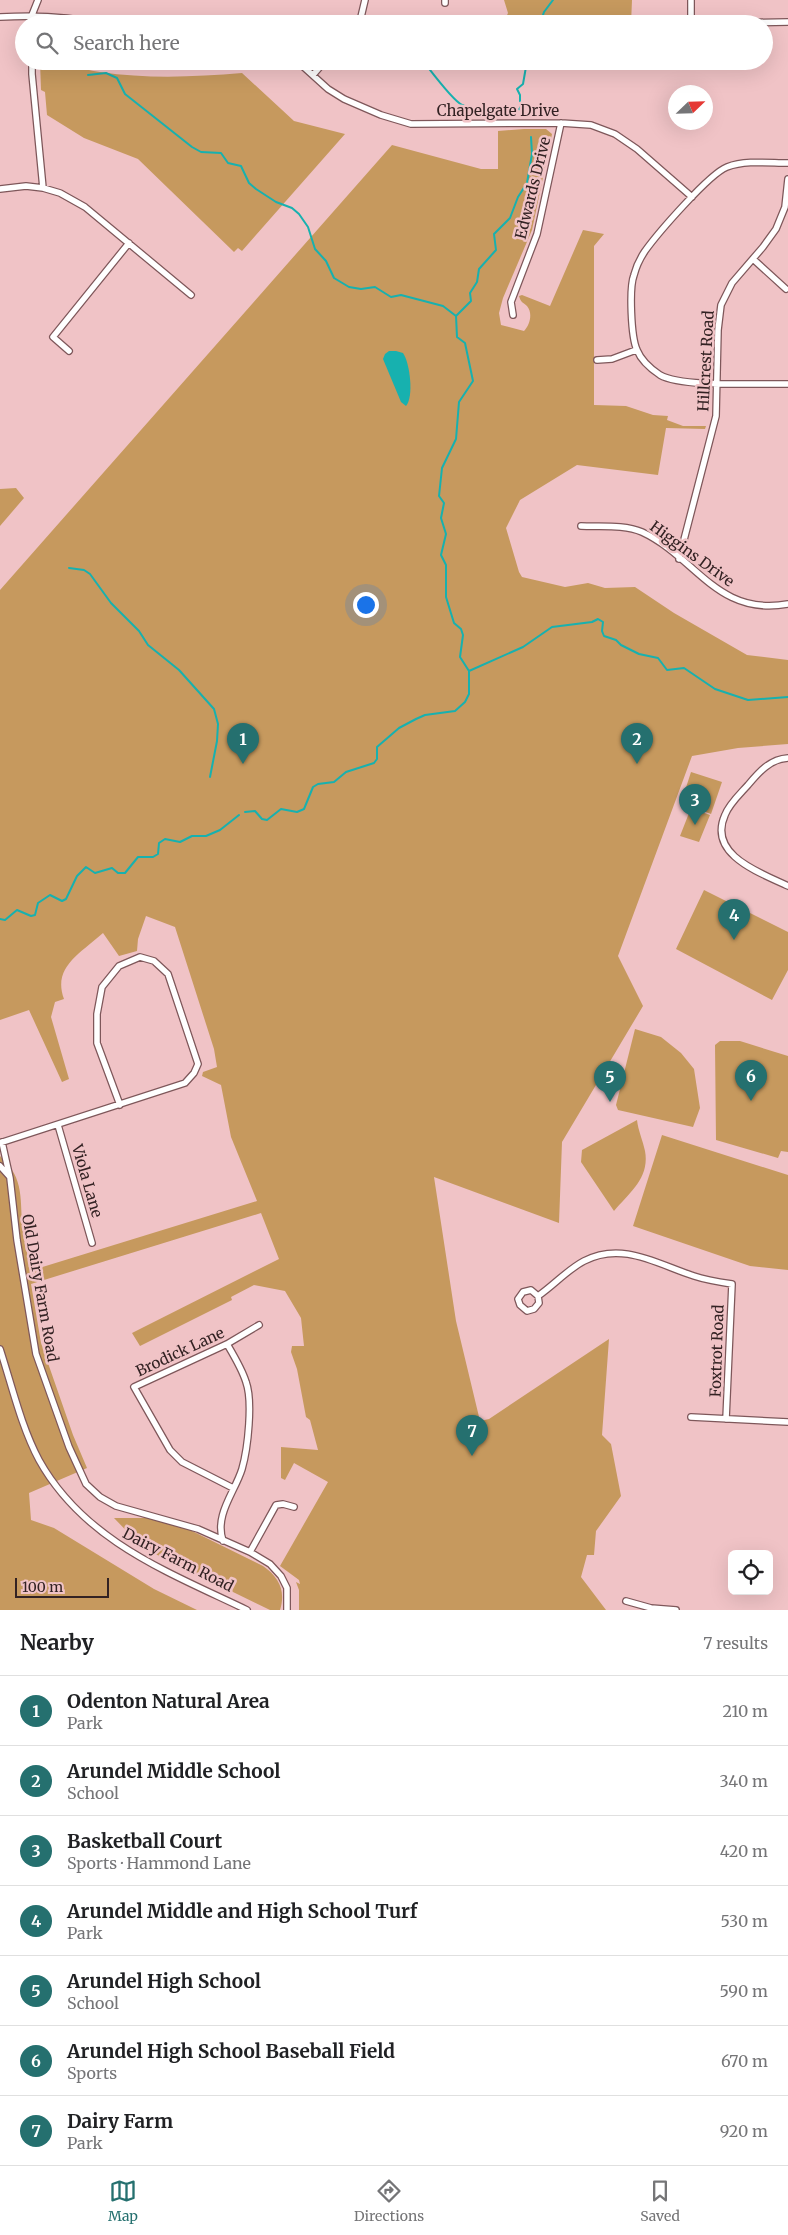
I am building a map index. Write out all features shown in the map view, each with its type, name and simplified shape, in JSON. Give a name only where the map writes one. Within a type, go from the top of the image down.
[{"type":"street","points":[[32,15],[38,0]]},
{"type":"street","points":[[361,15],[365,0]]},
{"type":"street","points":[[691,0],[691,15]]},
{"type":"street","points":[[0,18],[15,17]]},
{"type":"street","points":[[773,22],[788,22]]},
{"type":"street","points":[[32,70],[43,188]]},
{"type":"street","name":"Chapelgate Drive","points":[[307,70],[344,99],[381,115],[411,124],[562,123],[591,125],[615,134],[637,148],[692,197]]},
{"type":"street","points":[[313,75],[317,70]]},
{"type":"street","name":"Edwards Drive","points":[[513,315],[510,302],[537,234],[562,123]]},
{"type":"street","points":[[788,163],[744,164],[728,167],[712,176],[692,197],[645,251],[633,276],[632,327],[636,350],[646,363],[660,375],[681,382],[788,384]]},
{"type":"street","name":"Hillcrest Road","points":[[679,559],[716,416],[718,330],[721,305],[732,283],[776,229],[785,207],[788,179]]},
{"type":"street","points":[[0,189],[26,186],[60,193],[85,207],[192,294]]},
{"type":"street","points":[[69,351],[53,337],[129,243]]},
{"type":"street","points":[[753,259],[786,289]]},
{"type":"street","points":[[597,360],[612,359],[636,350]]},
{"type":"street","name":"Higgins Drive","points":[[581,526],[627,528],[640,531],[654,538],[723,594],[757,605],[788,604]]},
{"type":"street","points":[[788,758],[781,758],[760,772],[725,813],[721,825],[723,840],[731,854],[748,867],[788,886]]},
{"type":"street","points":[[1,1143],[120,1105],[185,1083],[194,1073],[198,1064],[168,974],[154,961],[140,957],[119,966],[102,987],[97,1014],[97,1043],[120,1105]]},
{"type":"street","name":"Viola Lane","points":[[58,1125],[92,1243]]},
{"type":"street","name":"Old Dairy Farm Road","points":[[1,1143],[10,1178],[17,1240],[36,1354],[70,1447],[86,1484],[100,1497],[116,1506],[176,1521],[250,1552],[270,1564],[281,1576],[287,1588],[287,1610]]},
{"type":"street","points":[[0,1166],[10,1178]]},
{"type":"street","name":"Foxtrot Road","points":[[538,1296],[584,1261],[604,1253],[617,1252],[635,1254],[696,1277],[732,1284],[726,1419]]},
{"type":"street","name":"Brodick Lane","points":[[233,1488],[182,1462],[170,1450],[134,1387],[227,1344],[259,1325]]},
{"type":"street","points":[[223,1541],[220,1526],[233,1488],[242,1469],[250,1398],[246,1381],[227,1344]]},
{"type":"street","name":"Dairy Farm Road","points":[[0,1349],[25,1428],[39,1460],[58,1489],[87,1521],[119,1546],[247,1610]]},
{"type":"street","points":[[691,1417],[788,1422]]},
{"type":"street","points":[[250,1552],[276,1505],[283,1504],[294,1507]]},
{"type":"street","points":[[626,1601],[651,1608],[676,1610]]},
{"type":"shaded area","points":[[504,0],[632,0],[631,15],[507,15]]},
{"type":"shaded area","points":[[40,70],[91,70],[135,76],[189,76],[242,73],[294,121],[345,134],[242,251],[238,248],[234,252],[138,159],[84,138],[47,115],[45,92],[41,90]]},
{"type":"shaded area","points":[[546,129],[552,134],[532,230],[503,298],[499,313],[501,325],[524,331],[529,322],[530,312],[519,296],[522,295],[550,306],[583,230],[604,234],[594,246],[594,405],[626,406],[653,415],[668,416],[667,420],[683,426],[706,426],[705,429],[666,428],[658,475],[577,465],[520,500],[506,528],[519,572],[522,577],[565,587],[588,583],[605,588],[635,587],[674,613],[747,655],[788,660],[788,744],[738,748],[692,756],[618,956],[643,1006],[562,1142],[559,1223],[434,1177],[456,1321],[480,1421],[489,1419],[609,1339],[602,1435],[611,1444],[621,1496],[596,1531],[594,1555],[587,1555],[581,1577],[606,1610],[299,1610],[299,1590],[296,1582],[300,1584],[299,1580],[280,1566],[328,1482],[294,1463],[285,1480],[281,1478],[281,1447],[318,1450],[310,1420],[306,1417],[297,1369],[291,1352],[292,1346],[304,1346],[301,1318],[285,1291],[254,1285],[231,1297],[232,1300],[140,1346],[132,1333],[279,1259],[261,1213],[31,1284],[41,1343],[73,1435],[87,1468],[29,1493],[31,1520],[54,1528],[154,1589],[197,1610],[0,1610],[0,1156],[14,1173],[18,1182],[25,1245],[30,1266],[36,1269],[257,1201],[231,1137],[221,1085],[202,1076],[203,1072],[217,1067],[214,1049],[175,927],[146,916],[138,939],[137,951],[119,956],[103,933],[78,954],[65,969],[61,988],[64,999],[55,1002],[51,1017],[69,1079],[62,1082],[29,1010],[0,1020],[0,590],[392,145],[481,169],[498,169],[498,131]]},
{"type":"shaded area","points":[[16,488],[24,498],[0,526],[0,489]]},
{"type":"shaded area","points":[[691,772],[722,782],[711,814],[681,803]]},
{"type":"shaded area","points":[[691,808],[710,815],[699,842],[680,836]]},
{"type":"shaded area","points":[[704,890],[788,932],[788,970],[772,1000],[676,949]]},
{"type":"shaded area","points":[[635,1029],[661,1037],[681,1053],[694,1069],[700,1108],[693,1127],[618,1110],[616,1105]]},
{"type":"shaded area","points":[[720,1041],[740,1041],[788,1056],[788,1152],[781,1151],[778,1158],[716,1140],[715,1045]]},
{"type":"shaded area","points":[[637,1120],[645,1151],[646,1161],[644,1169],[632,1191],[614,1211],[581,1162],[582,1150]]},
{"type":"shaded area","points":[[662,1135],[788,1175],[788,1270],[750,1266],[633,1226]]},
{"type":"shaded area","points":[[114,1518],[147,1518],[184,1527],[263,1566],[269,1570],[280,1585],[282,1603],[280,1610],[270,1610],[143,1548]]},
{"type":"water","points":[[389,351],[403,353],[408,364],[410,395],[406,406],[401,402],[383,359]]},
{"type":"waterway","points":[[543,15],[553,0]]},
{"type":"waterway","points":[[430,70],[447,92],[462,105],[483,110],[520,109]]},
{"type":"waterway","points":[[524,113],[520,109],[520,95],[517,89],[523,84],[525,70]]},
{"type":"waterway","points":[[88,75],[106,73],[117,78],[125,94],[192,147],[201,152],[221,153],[228,163],[241,166],[249,183],[256,189],[276,202],[292,208],[308,227],[315,249],[326,261],[334,278],[349,287],[361,289],[375,287],[391,297],[401,295],[443,306],[456,316]]},
{"type":"waterway","points":[[245,812],[255,811],[262,819],[267,820],[281,809],[297,812],[304,809],[313,787],[318,784],[334,782],[346,772],[374,763],[377,759],[377,747],[399,728],[425,715],[455,711],[465,702],[469,694],[469,671],[460,657],[463,635],[461,629],[454,623],[446,597],[446,565],[441,555],[446,534],[441,518],[444,503],[439,496],[442,468],[456,439],[459,402],[473,381],[465,343],[457,337],[456,316],[471,301],[470,293],[477,282],[479,269],[496,250],[494,234],[510,218],[518,197],[527,183],[532,154],[531,137]]},
{"type":"waterway","points":[[69,568],[84,570],[90,574],[111,603],[139,631],[148,645],[179,670],[214,709],[218,724],[217,741],[210,777]]},
{"type":"waterway","points":[[469,671],[523,647],[552,627],[592,622],[598,619],[603,622],[602,631],[604,636],[616,640],[621,645],[639,654],[658,658],[667,670],[684,668],[715,689],[748,700],[788,697]]},
{"type":"waterway","points":[[0,919],[5,920],[17,910],[31,916],[35,915],[38,903],[50,895],[62,901],[66,899],[77,876],[86,867],[95,873],[112,868],[118,873],[125,873],[138,857],[153,857],[158,854],[159,843],[165,839],[180,842],[192,836],[206,836],[220,830],[239,815]]},
{"type":"place","name":"Odenton Natural Area","points":[[243,764]]},
{"type":"place","name":"Arundel Middle School","points":[[637,764]]},
{"type":"place","name":"Basketball Court","points":[[695,825]]},
{"type":"place","name":"Arundel Middle and High School Turf","points":[[734,940]]},
{"type":"place","name":"Arundel High School Baseball Field","points":[[751,1101]]},
{"type":"place","name":"Arundel High School","points":[[610,1102]]},
{"type":"place","name":"Dairy Farm","points":[[472,1456]]}]
